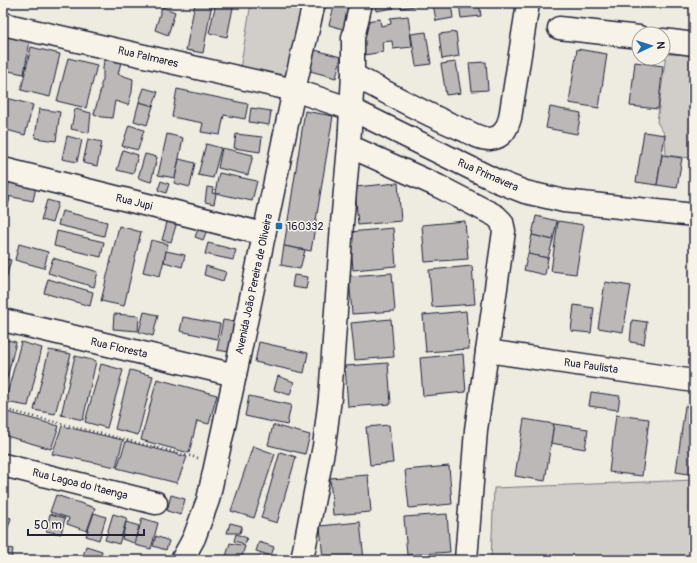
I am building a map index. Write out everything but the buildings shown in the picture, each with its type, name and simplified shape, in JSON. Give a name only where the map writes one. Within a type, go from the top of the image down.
[{"type":"street","name":"Avenida João Pereira de Oliveira","points":[[182,560],[194,538],[208,500],[217,463],[294,90],[314,3]]},
{"type":"street","points":[[302,560],[324,446],[330,398],[341,232],[349,146],[353,75],[353,38],[361,3]]},
{"type":"street","points":[[353,75],[481,138],[495,138],[506,130],[510,118],[528,3]]},
{"type":"street","name":"Rua Palmares","points":[[3,24],[294,90]]},
{"type":"street","points":[[559,28],[631,36]]},
{"type":"street","points":[[671,41],[694,44]]},
{"type":"street","name":"Rua Primavera","points":[[294,90],[351,109],[497,181],[525,192],[564,201],[694,215]]},
{"type":"street","points":[[349,146],[438,186],[496,216],[502,222],[504,231],[503,249],[476,430],[466,560]]},
{"type":"street","name":"Rua Jupi","points":[[3,169],[264,234]]},
{"type":"street","name":"Rua Floresta","points":[[3,320],[236,375]]},
{"type":"street","name":"Rua Paulista","points":[[487,351],[694,381]]},
{"type":"street","name":"Rua Lagoa do Itaenga","points":[[3,465],[156,503]]},
{"type":"path","points":[[3,409],[217,463]]},
{"type":"shaded area","points":[[251,3],[303,3],[288,81],[240,69]]},
{"type":"shaded area","points":[[671,54],[694,55],[694,141],[690,158],[666,155],[665,135],[657,122],[664,66],[671,66]]},
{"type":"shaded area","points":[[694,480],[694,560],[491,560],[494,488]]},
{"type":"place","name":"160332","points":[[279,226]]}]
